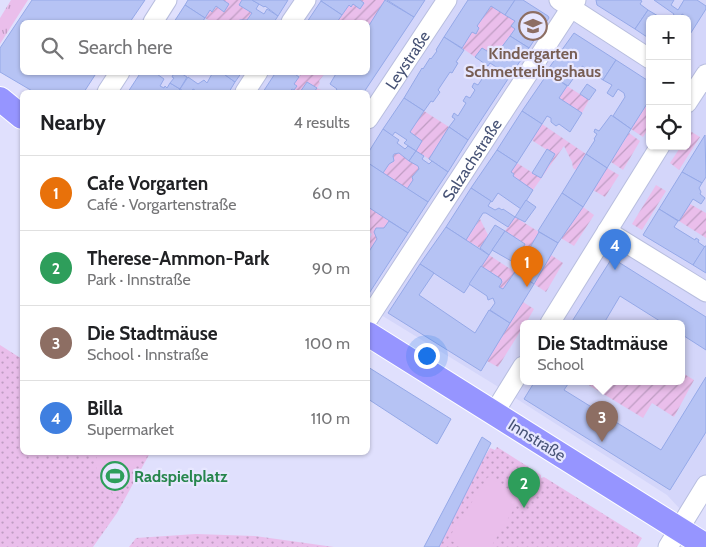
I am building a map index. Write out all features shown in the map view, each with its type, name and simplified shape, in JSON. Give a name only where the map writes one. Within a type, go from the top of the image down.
[{"type":"main road","points":[[0,99],[20,117]]},
{"type":"main road","points":[[0,109],[20,118]]},
{"type":"main road","name":"Innstraße","points":[[370,335],[494,414],[673,538],[706,546]]},
{"type":"street","points":[[154,20],[167,0]]},
{"type":"street","points":[[292,20],[306,0]]},
{"type":"street","name":"Leystraße","points":[[370,117],[447,0]]},
{"type":"street","points":[[569,3],[646,56]]},
{"type":"street","name":"Salzachstraße","points":[[370,316],[569,3]]},
{"type":"street","points":[[108,90],[118,75]]},
{"type":"street","points":[[246,90],[256,75]]},
{"type":"street","points":[[552,320],[658,150]]},
{"type":"street","points":[[607,231],[706,292]]},
{"type":"street","points":[[494,414],[520,371]]},
{"type":"street","points":[[673,538],[706,485]]},
{"type":"shaded area","points":[[188,0],[706,0],[706,500],[692,522],[667,495],[492,383],[370,308],[370,90],[129,90],[140,75],[370,75],[370,20],[174,20]]},
{"type":"green space","points":[[11,0],[28,0],[0,44],[0,18]]},
{"type":"green space","points":[[223,0],[242,0],[239,5],[252,13],[247,20],[208,20],[205,18],[210,10],[212,12]]},
{"type":"green space","points":[[360,0],[385,0],[370,24],[370,20],[338,20],[349,5],[351,7],[353,4],[360,9],[364,3]]},
{"type":"green space","points":[[491,6],[515,21],[515,29],[495,56],[482,48],[475,57],[462,48],[472,32],[476,34],[479,28],[477,26]]},
{"type":"green space","points":[[301,75],[324,75],[317,88],[307,82],[301,90],[294,90],[296,86],[294,84]]},
{"type":"green space","points":[[567,86],[589,100],[582,113],[559,98]]},
{"type":"green space","points":[[646,105],[646,132],[643,137],[631,129]]},
{"type":"green space","points":[[424,111],[449,127],[429,159],[416,151],[422,141],[410,132]]},
{"type":"green space","points":[[542,124],[586,154],[576,170],[573,168],[564,146],[533,190],[513,176],[514,174],[511,172],[517,163],[541,178],[555,155],[532,139]]},
{"type":"green space","points":[[691,132],[700,137],[679,170],[670,163],[678,150],[691,150]]},
{"type":"green space","points":[[629,133],[640,141],[623,170],[611,162]]},
{"type":"green space","points":[[399,153],[418,166],[419,169],[412,177],[413,180],[407,189],[383,174],[389,164],[394,161],[394,154]]},
{"type":"green space","points":[[607,168],[619,175],[605,197],[593,190]]},
{"type":"green space","points":[[656,185],[666,191],[642,230],[632,224]]},
{"type":"green space","points":[[690,204],[706,213],[706,238],[679,221]]},
{"type":"green space","points":[[583,207],[594,215],[574,246],[561,238]]},
{"type":"green space","points":[[370,208],[389,221],[384,228],[376,229],[377,239],[370,250],[372,234],[370,232]]},
{"type":"green space","points":[[515,217],[539,232],[528,251],[523,248],[525,244],[505,231]]},
{"type":"green space","points":[[480,219],[488,235],[480,248],[466,240]]},
{"type":"green space","points":[[489,255],[515,272],[503,289],[499,287],[502,282],[501,279],[481,266]]},
{"type":"green space","points":[[551,255],[563,263],[546,292],[534,284]]},
{"type":"green space","points":[[523,302],[534,309],[528,320],[520,320],[520,332],[498,367],[487,361]]},
{"type":"green space","points":[[0,345],[20,358],[20,455],[149,455],[117,513],[93,547],[0,547]]},
{"type":"green space","points":[[685,374],[694,380],[674,417],[652,403],[643,418],[589,385],[685,385]]},
{"type":"green space","points":[[497,447],[541,475],[541,478],[544,477],[642,538],[637,547],[429,547],[490,448],[495,450]]},
{"type":"green space","name":"Radspielplatz","points":[[95,455],[143,455],[115,499],[105,476],[101,475],[96,467],[97,458]]},
{"type":"green space","points":[[488,477],[521,497],[491,547],[462,547],[448,539]]},
{"type":"green space","points":[[196,534],[255,536],[334,547],[129,547],[136,538]]},
{"type":"building","points":[[32,0],[145,0],[131,20],[20,20],[20,75],[95,75],[85,90],[31,90],[0,72],[0,48]]},
{"type":"building","points":[[188,0],[223,0],[229,4],[224,12],[216,6],[212,12],[210,10],[205,18],[185,5]]},
{"type":"building","points":[[242,0],[252,0],[259,4],[256,9],[264,14],[267,9],[278,16],[275,20],[247,20],[252,13],[239,5]]},
{"type":"building","points":[[252,0],[288,0],[278,16],[265,6]]},
{"type":"building","points":[[321,0],[360,0],[364,3],[360,9],[353,4],[351,7],[349,5],[342,15]]},
{"type":"building","points":[[385,0],[414,17],[365,90],[336,90],[330,84],[335,75],[370,75],[370,24]]},
{"type":"building","points":[[387,0],[425,0],[414,17]]},
{"type":"building","points":[[468,0],[515,0],[505,15],[491,6],[477,26],[479,28],[476,34],[472,32],[462,48],[444,37]]},
{"type":"building","points":[[515,0],[523,0],[549,18],[529,48],[510,36],[515,29],[511,26],[515,21],[505,15]]},
{"type":"building","points":[[596,0],[640,0],[642,1],[640,4],[648,10],[635,29],[597,5]]},
{"type":"building","points":[[654,0],[674,0],[671,5],[678,10],[684,0],[697,0],[706,6],[691,33],[691,15],[674,14]]},
{"type":"building","points":[[321,1],[342,15],[338,20],[308,20]]},
{"type":"building","points":[[185,5],[205,18],[204,20],[175,20]]},
{"type":"building","points":[[648,10],[656,15],[646,15],[646,36],[635,29]]},
{"type":"building","points":[[574,33],[616,60],[603,80],[582,66],[568,86],[546,72]]},
{"type":"building","points":[[510,36],[529,48],[508,79],[499,73],[501,70],[490,63],[488,66],[475,57],[482,48],[495,56]]},
{"type":"building","points":[[444,37],[464,50],[456,62],[458,63],[452,73],[450,72],[438,90],[440,92],[424,111],[404,98],[422,68],[437,51]]},
{"type":"building","points":[[616,60],[646,79],[646,105],[631,129],[613,116],[625,97],[624,93],[618,89],[613,97],[607,93],[612,85],[603,80]]},
{"type":"building","points":[[490,67],[508,79],[468,140],[449,127],[455,119],[452,117],[454,113],[458,116],[466,103],[463,101],[466,96],[470,98],[475,90],[472,87],[474,83],[478,85],[482,79],[479,76],[482,72],[485,74]]},
{"type":"building","points":[[548,73],[567,86],[559,98],[582,113],[570,132],[559,124],[556,126],[551,122],[551,118],[547,116],[542,124],[522,111]]},
{"type":"building","points":[[139,75],[158,75],[164,79],[160,86],[167,88],[170,83],[180,89],[179,90],[129,90]]},
{"type":"building","points":[[173,75],[184,75],[187,77],[180,89],[170,83],[174,78],[172,77]]},
{"type":"building","points":[[211,75],[225,75],[235,82],[230,90],[180,89],[188,77],[198,84],[204,80],[207,83]]},
{"type":"building","points":[[225,75],[240,75],[235,82]]},
{"type":"building","points":[[274,75],[296,75],[299,77],[294,84],[297,86],[294,90],[264,90]]},
{"type":"building","points":[[307,82],[317,88],[316,90],[301,90]]},
{"type":"building","points":[[587,84],[596,90],[589,100],[580,94]]},
{"type":"building","points":[[404,98],[424,111],[410,132],[422,141],[416,151],[404,143],[407,140],[395,132],[392,136],[383,129]]},
{"type":"building","points":[[522,111],[542,124],[517,163],[497,150]]},
{"type":"building","points":[[611,115],[631,129],[607,168],[586,154],[595,140],[597,134],[594,132],[595,129],[599,131]]},
{"type":"building","points":[[449,127],[468,140],[448,172],[429,159]]},
{"type":"building","points":[[383,129],[399,140],[397,143],[405,149],[408,146],[416,151],[409,161],[399,153],[394,154],[394,161],[389,164],[383,173],[370,164],[370,150]]},
{"type":"building","points":[[705,135],[706,177],[702,183],[682,172]]},
{"type":"building","points":[[547,149],[555,154],[541,178],[532,173]]},
{"type":"building","points":[[497,150],[517,163],[511,172],[514,174],[513,176],[533,190],[521,209],[498,193],[492,202],[471,188]]},
{"type":"building","points":[[416,151],[424,156],[422,159],[429,164],[432,161],[448,172],[428,202],[407,189],[413,180],[412,177],[419,169],[418,166],[409,161]]},
{"type":"building","points":[[586,154],[607,168],[583,207],[562,193]]},
{"type":"building","points":[[370,164],[428,202],[408,233],[370,208]]},
{"type":"building","points":[[682,172],[702,183],[699,188],[700,194],[705,198],[701,204],[693,199],[679,221],[659,209]]},
{"type":"building","points":[[471,188],[491,201],[488,206],[495,210],[503,209],[515,217],[508,227],[483,213],[466,240],[446,227]]},
{"type":"building","points":[[562,193],[583,207],[558,243],[538,231]]},
{"type":"building","points":[[526,200],[536,207],[525,222],[515,217]]},
{"type":"building","points":[[659,209],[678,221],[674,227],[695,240],[696,238],[705,247],[693,265],[643,235]]},
{"type":"building","points":[[389,221],[408,233],[370,292],[370,250],[377,239],[374,232],[376,228],[384,228]]},
{"type":"building","points":[[495,225],[505,231],[489,255],[480,248]]},
{"type":"building","points":[[446,227],[489,255],[464,293],[420,264]]},
{"type":"building","points":[[505,231],[525,244],[523,248],[528,251],[539,232],[558,243],[534,284],[515,272],[521,260],[518,258],[513,262],[492,250]]},
{"type":"building","points":[[706,246],[706,273],[693,265]]},
{"type":"building","points":[[612,258],[706,317],[706,350],[685,337],[685,320],[658,320],[620,296],[606,320],[573,320]]},
{"type":"building","points":[[420,264],[434,273],[419,295],[475,333],[489,310],[510,323],[481,371],[388,313]]},
{"type":"building","points":[[481,266],[501,279],[502,282],[499,287],[503,289],[515,272],[534,284],[510,323],[490,310],[495,303],[493,298],[488,300],[487,296],[469,284]]},
{"type":"building","points":[[370,368],[451,419],[437,444],[370,400]]},
{"type":"building","points":[[706,377],[706,432],[670,490],[524,399],[533,385],[567,385],[564,390],[661,450]]},
{"type":"building","points":[[482,437],[491,443],[439,547],[424,547]]},
{"type":"tram line","points":[[120,470],[127,473]]},
{"type":"place","name":"Kindergarten Schmetterlingshaus","points":[[533,26]]},
{"type":"place","name":"Billa","points":[[615,270]]},
{"type":"place","name":"Cafe Vorgarten","points":[[527,287]]},
{"type":"place","name":"Die Stadtmäuse","points":[[602,442]]},
{"type":"place","name":"Radspielplatz","points":[[115,476]]},
{"type":"place","name":"Therese-Ammon-Park","points":[[524,508]]}]
